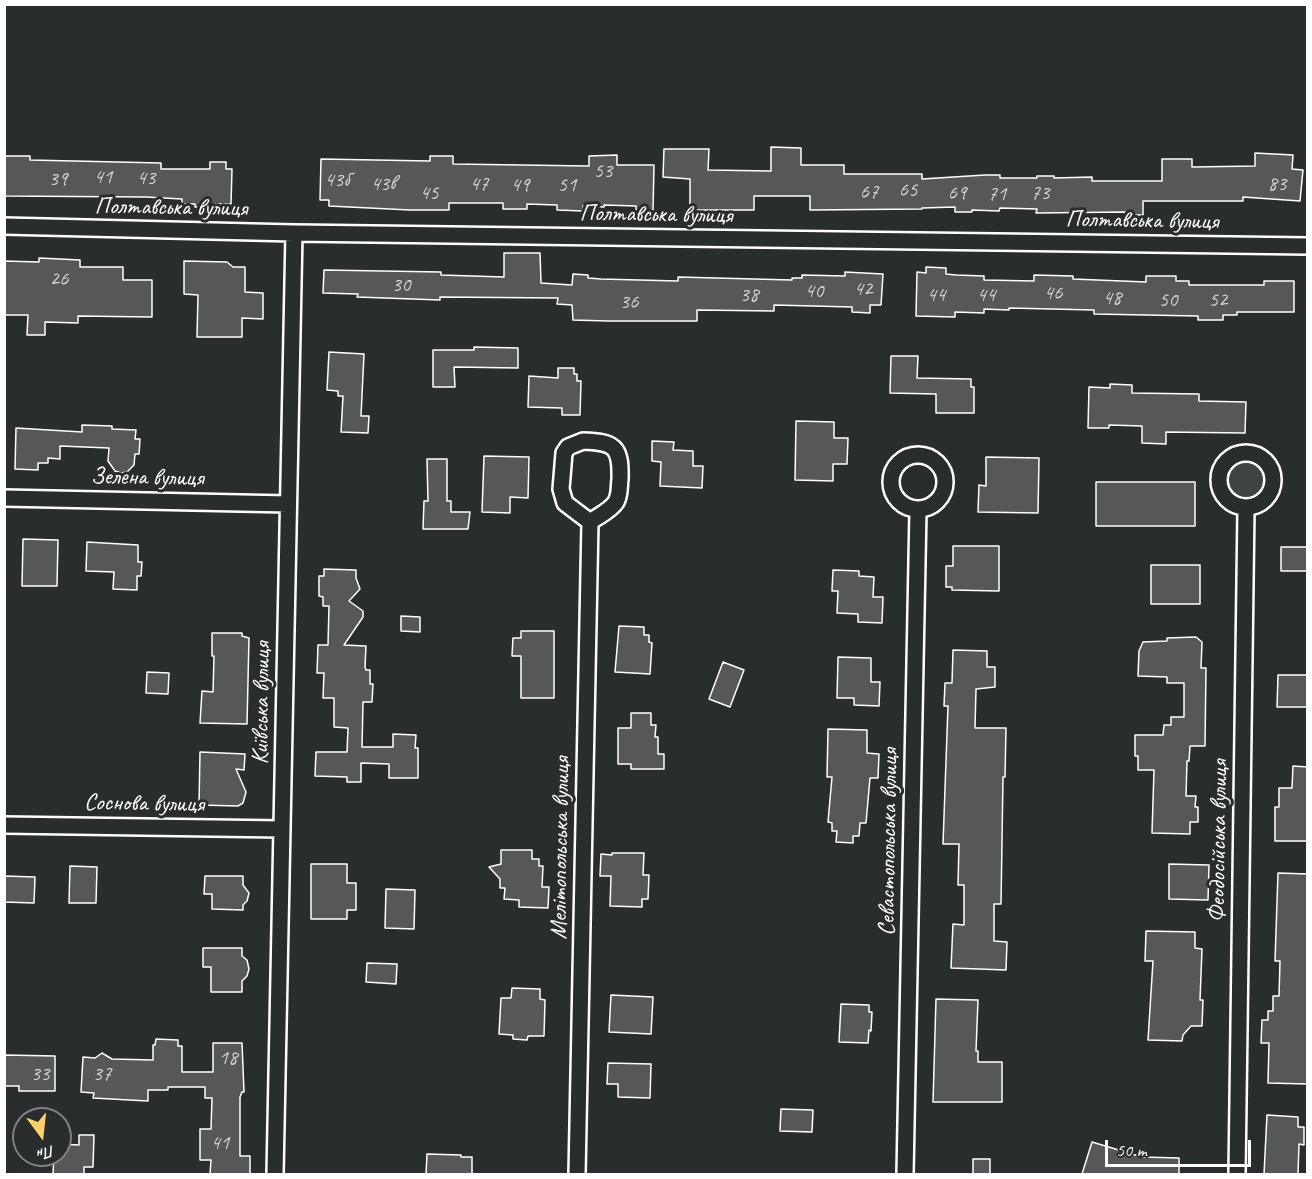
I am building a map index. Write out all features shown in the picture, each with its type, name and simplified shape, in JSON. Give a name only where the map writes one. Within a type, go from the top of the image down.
[{"type":"street","name":"Полтавська вулиця","points":[[4,226],[294,233],[1308,246]]},
{"type":"street","name":"Київська вулиця","points":[[275,1174],[294,233]]},
{"type":"street","points":[[583,441],[609,444],[615,449],[620,462],[619,494],[616,501],[590,522],[565,503],[561,489],[564,453],[568,447],[583,441]]},
{"type":"street","name":"Зелена вулиця","points":[[4,498],[288,504]]},
{"type":"street","name":"Феодосійська вулиця","points":[[1237,1174],[1246,508]]},
{"type":"street","name":"Севастопольська вулиця","points":[[905,1174],[918,510]]},
{"type":"street","name":"Мелітопольська вулиця","points":[[577,1174],[590,522]]},
{"type":"street","name":"Соснова вулиця","points":[[4,825],[282,829]]},
{"type":"shaded area","points":[[1241,453],[1251,453],[1261,457],[1269,465],[1273,480],[1269,495],[1261,503],[1251,507],[1241,507],[1231,503],[1223,495],[1219,485],[1219,475],[1223,465],[1231,457]]},
{"type":"building","points":[[771,147],[801,148],[801,165],[844,165],[844,174],[922,174],[922,179],[1000,175],[1000,178],[1054,176],[1054,178],[1092,177],[1092,181],[1162,181],[1162,159],[1192,159],[1192,167],[1255,166],[1255,153],[1293,155],[1292,169],[1303,170],[1300,201],[1243,197],[1243,201],[1143,201],[1143,215],[1125,215],[1125,212],[1036,213],[1037,209],[1000,208],[999,211],[955,212],[955,207],[810,210],[810,196],[754,196],[754,210],[690,210],[690,179],[663,177],[664,149],[709,149],[708,170],[771,171]]},
{"type":"building","points":[[617,155],[617,165],[654,165],[653,210],[636,210],[636,206],[604,205],[604,207],[583,206],[583,211],[557,210],[557,205],[527,204],[527,209],[503,209],[503,203],[449,203],[449,210],[410,210],[329,206],[329,200],[320,200],[321,159],[430,161],[430,156],[453,156],[453,164],[589,166],[589,156]]},
{"type":"building","points":[[4,156],[30,156],[30,160],[161,163],[161,169],[210,169],[210,162],[226,162],[226,169],[232,169],[231,204],[195,207],[195,204],[182,204],[182,199],[4,196]]},
{"type":"building","points":[[504,253],[540,253],[541,283],[572,285],[573,274],[601,279],[678,281],[678,277],[792,280],[792,278],[802,278],[802,275],[845,276],[845,272],[883,274],[881,305],[870,305],[870,313],[852,312],[852,307],[774,305],[774,311],[697,310],[697,321],[608,321],[573,320],[572,305],[557,304],[558,298],[440,297],[440,300],[357,297],[358,294],[323,293],[324,270],[441,272],[441,275],[504,277]]},
{"type":"building","points":[[39,258],[80,260],[80,267],[123,267],[123,280],[152,280],[152,317],[78,316],[78,323],[45,322],[45,335],[27,335],[28,315],[4,315],[4,261],[39,262]]},
{"type":"building","points":[[184,261],[227,262],[233,267],[245,267],[245,292],[263,293],[263,319],[242,318],[242,337],[197,337],[198,295],[184,294]]},
{"type":"building","points":[[926,267],[946,268],[946,274],[984,276],[984,280],[1034,281],[1034,275],[1146,282],[1146,276],[1176,276],[1176,281],[1189,281],[1189,285],[1264,285],[1264,281],[1294,281],[1294,312],[1237,312],[1237,315],[1223,315],[1223,320],[1198,320],[1198,316],[1094,314],[1094,310],[1009,308],[1009,310],[984,309],[984,313],[955,312],[955,317],[916,316],[917,272],[926,273]]},
{"type":"building","points":[[474,347],[518,348],[518,368],[454,367],[455,387],[433,387],[433,350],[474,350]]},
{"type":"building","points":[[329,352],[364,354],[361,416],[369,416],[368,433],[341,432],[343,396],[338,396],[338,391],[327,390]]},
{"type":"building","points":[[891,356],[918,356],[917,378],[971,379],[971,387],[974,387],[974,413],[936,413],[936,394],[890,393]]},
{"type":"building","points":[[558,368],[574,368],[577,381],[581,381],[580,415],[562,415],[562,408],[528,407],[529,376],[558,378]]},
{"type":"building","points":[[1110,384],[1132,385],[1132,393],[1199,394],[1199,401],[1246,402],[1245,433],[1166,432],[1166,444],[1142,443],[1142,426],[1109,425],[1109,428],[1088,428],[1089,387],[1110,388]]},
{"type":"building","points":[[796,421],[834,422],[834,438],[848,438],[847,464],[833,464],[833,481],[795,480]]},
{"type":"building","points":[[82,425],[136,430],[135,439],[140,439],[139,454],[135,454],[134,465],[127,472],[121,473],[115,471],[108,461],[109,448],[60,446],[60,459],[48,458],[48,463],[38,463],[38,470],[15,469],[16,428],[82,432]]},
{"type":"building","points":[[652,441],[674,442],[673,450],[693,451],[693,466],[703,466],[702,488],[660,486],[661,462],[652,461]]},
{"type":"building","points":[[484,456],[529,457],[528,498],[510,497],[510,513],[482,512]]},
{"type":"building","points":[[986,457],[1039,458],[1038,513],[978,512],[979,485],[986,486]]},
{"type":"building","points":[[427,459],[447,459],[447,501],[451,501],[451,512],[470,512],[468,529],[423,529],[424,501],[428,501]]},
{"type":"building","points":[[1096,482],[1195,482],[1195,526],[1096,526]]},
{"type":"building","points":[[23,539],[58,540],[57,586],[22,586]]},
{"type":"building","points":[[87,542],[138,545],[138,562],[142,562],[141,576],[137,576],[137,590],[113,589],[114,572],[86,571]]},
{"type":"building","points":[[953,546],[999,546],[999,591],[952,590],[952,587],[946,587],[946,566],[953,566]]},
{"type":"building","points":[[1281,547],[1308,547],[1308,571],[1281,571]]},
{"type":"building","points":[[1151,565],[1200,565],[1200,604],[1151,604]]},
{"type":"building","points":[[324,569],[356,570],[360,589],[349,601],[363,611],[363,617],[344,645],[366,646],[365,667],[366,670],[370,670],[370,684],[373,684],[372,702],[363,702],[362,747],[393,747],[393,734],[416,735],[418,778],[389,778],[389,764],[361,763],[361,782],[347,782],[347,777],[315,776],[316,752],[347,752],[348,728],[334,727],[334,698],[323,698],[324,673],[317,673],[318,645],[328,645],[329,606],[323,606],[323,597],[319,596],[319,576],[324,576]]},
{"type":"building","points":[[833,570],[859,571],[859,576],[874,577],[873,597],[883,597],[882,623],[858,622],[858,614],[837,613],[838,591],[832,591]]},
{"type":"building","points":[[401,616],[420,617],[420,632],[401,631]]},
{"type":"building","points":[[619,626],[644,627],[644,635],[649,635],[649,642],[652,643],[650,674],[615,672]]},
{"type":"building","points":[[521,631],[554,631],[554,698],[521,698],[521,656],[512,656],[513,638],[521,638]]},
{"type":"building","points":[[212,633],[242,633],[242,636],[249,638],[247,724],[200,723],[202,691],[213,692]]},
{"type":"building","points":[[1196,637],[1202,642],[1201,668],[1206,668],[1205,746],[1190,746],[1186,796],[1196,796],[1195,807],[1198,807],[1198,822],[1190,822],[1190,834],[1152,833],[1154,770],[1138,770],[1135,735],[1163,735],[1164,725],[1171,725],[1171,717],[1184,717],[1184,683],[1167,683],[1167,677],[1138,676],[1139,651],[1143,642]]},
{"type":"building","points":[[953,650],[987,651],[987,667],[995,667],[995,687],[976,689],[975,728],[1006,728],[1001,904],[994,904],[994,941],[1007,942],[1006,970],[951,968],[953,924],[964,925],[964,885],[958,885],[959,844],[943,844],[948,706],[944,706],[945,683],[952,683]]},
{"type":"building","points":[[838,657],[871,658],[871,682],[880,682],[879,706],[854,705],[854,698],[837,698]]},
{"type":"building","points":[[723,662],[744,670],[730,707],[709,699]]},
{"type":"building","points":[[147,672],[169,673],[168,694],[146,693]]},
{"type":"building","points":[[1278,675],[1308,675],[1308,707],[1277,707]]},
{"type":"building","points":[[631,713],[651,713],[651,725],[656,725],[655,737],[658,737],[658,754],[664,754],[664,769],[631,769],[631,764],[618,764],[618,728],[631,728]]},
{"type":"building","points":[[828,729],[867,730],[867,753],[879,754],[878,778],[870,778],[866,823],[860,823],[859,836],[853,836],[853,843],[836,842],[837,831],[832,831],[832,823],[828,822],[832,777],[827,777]]},
{"type":"building","points":[[200,752],[245,754],[244,770],[236,769],[246,792],[243,803],[238,806],[199,805]]},
{"type":"building","points":[[1293,766],[1308,767],[1308,841],[1275,841],[1275,807],[1279,807],[1279,788],[1292,788]]},
{"type":"building","points":[[501,850],[532,850],[532,859],[539,859],[539,866],[543,866],[542,887],[549,887],[548,908],[519,907],[519,900],[504,899],[505,888],[500,888],[500,879],[489,867],[501,864]]},
{"type":"building","points":[[612,853],[644,853],[643,875],[649,875],[648,899],[642,899],[642,907],[610,906],[611,876],[600,876],[601,854],[612,855]]},
{"type":"building","points":[[311,864],[347,864],[347,883],[356,883],[356,910],[347,910],[347,919],[311,919]]},
{"type":"building","points":[[1169,864],[1209,865],[1208,900],[1169,899]]},
{"type":"building","points":[[70,866],[97,867],[96,903],[69,903]]},
{"type":"building","points":[[1278,873],[1308,874],[1308,1084],[1268,1083],[1269,1043],[1261,1043],[1262,1020],[1268,1020],[1268,1011],[1273,1011],[1273,996],[1279,996],[1280,961],[1275,961]]},
{"type":"building","points":[[4,876],[35,877],[34,903],[4,902]]},
{"type":"building","points":[[205,876],[243,876],[243,885],[249,893],[243,910],[212,909],[212,894],[204,894]]},
{"type":"building","points":[[386,889],[415,890],[414,929],[385,928]]},
{"type":"building","points":[[1146,931],[1195,932],[1195,948],[1202,949],[1200,1000],[1203,1000],[1202,1026],[1191,1026],[1183,1035],[1182,1041],[1148,1040],[1153,961],[1145,961]]},
{"type":"building","points":[[203,948],[242,948],[242,956],[247,960],[249,969],[242,981],[242,992],[211,992],[211,967],[203,967]]},
{"type":"building","points":[[367,963],[397,964],[396,984],[366,982]]},
{"type":"building","points":[[512,988],[540,989],[540,999],[545,1000],[544,1036],[528,1036],[527,1040],[513,1039],[513,1035],[499,1034],[501,998],[511,998]]},
{"type":"building","points":[[611,995],[653,997],[651,1034],[609,1032]]},
{"type":"building","points":[[936,999],[978,1000],[976,1051],[978,1051],[978,1062],[1002,1062],[1002,1102],[933,1102]]},
{"type":"building","points":[[841,1004],[869,1005],[869,1012],[872,1012],[868,1043],[839,1042]]},
{"type":"building","points":[[156,1039],[178,1040],[178,1046],[182,1046],[182,1072],[213,1072],[213,1043],[242,1043],[244,1092],[240,1097],[240,1156],[250,1156],[250,1174],[210,1174],[211,1160],[200,1160],[200,1129],[211,1129],[212,1098],[205,1098],[205,1087],[168,1087],[168,1090],[148,1090],[148,1101],[93,1098],[94,1093],[81,1092],[83,1057],[95,1058],[102,1053],[112,1059],[153,1060],[153,1045]]},
{"type":"building","points":[[4,1055],[55,1056],[55,1091],[19,1091],[19,1086],[4,1086]]},
{"type":"building","points":[[608,1063],[651,1064],[650,1098],[618,1097],[618,1084],[607,1084]]},
{"type":"building","points":[[781,1109],[813,1110],[812,1132],[780,1131]]},
{"type":"building","points":[[1267,1115],[1298,1117],[1298,1127],[1304,1127],[1304,1145],[1299,1144],[1298,1174],[1264,1174]]},
{"type":"building","points":[[79,1135],[94,1135],[93,1167],[84,1167],[84,1174],[53,1174],[53,1167],[72,1167],[72,1145],[79,1145]]},
{"type":"building","points":[[1092,1142],[1142,1157],[1179,1158],[1179,1174],[1082,1174]]},
{"type":"building","points":[[427,1154],[472,1157],[472,1174],[426,1174]]},
{"type":"building","points":[[973,1159],[990,1159],[990,1174],[973,1174]]}]
